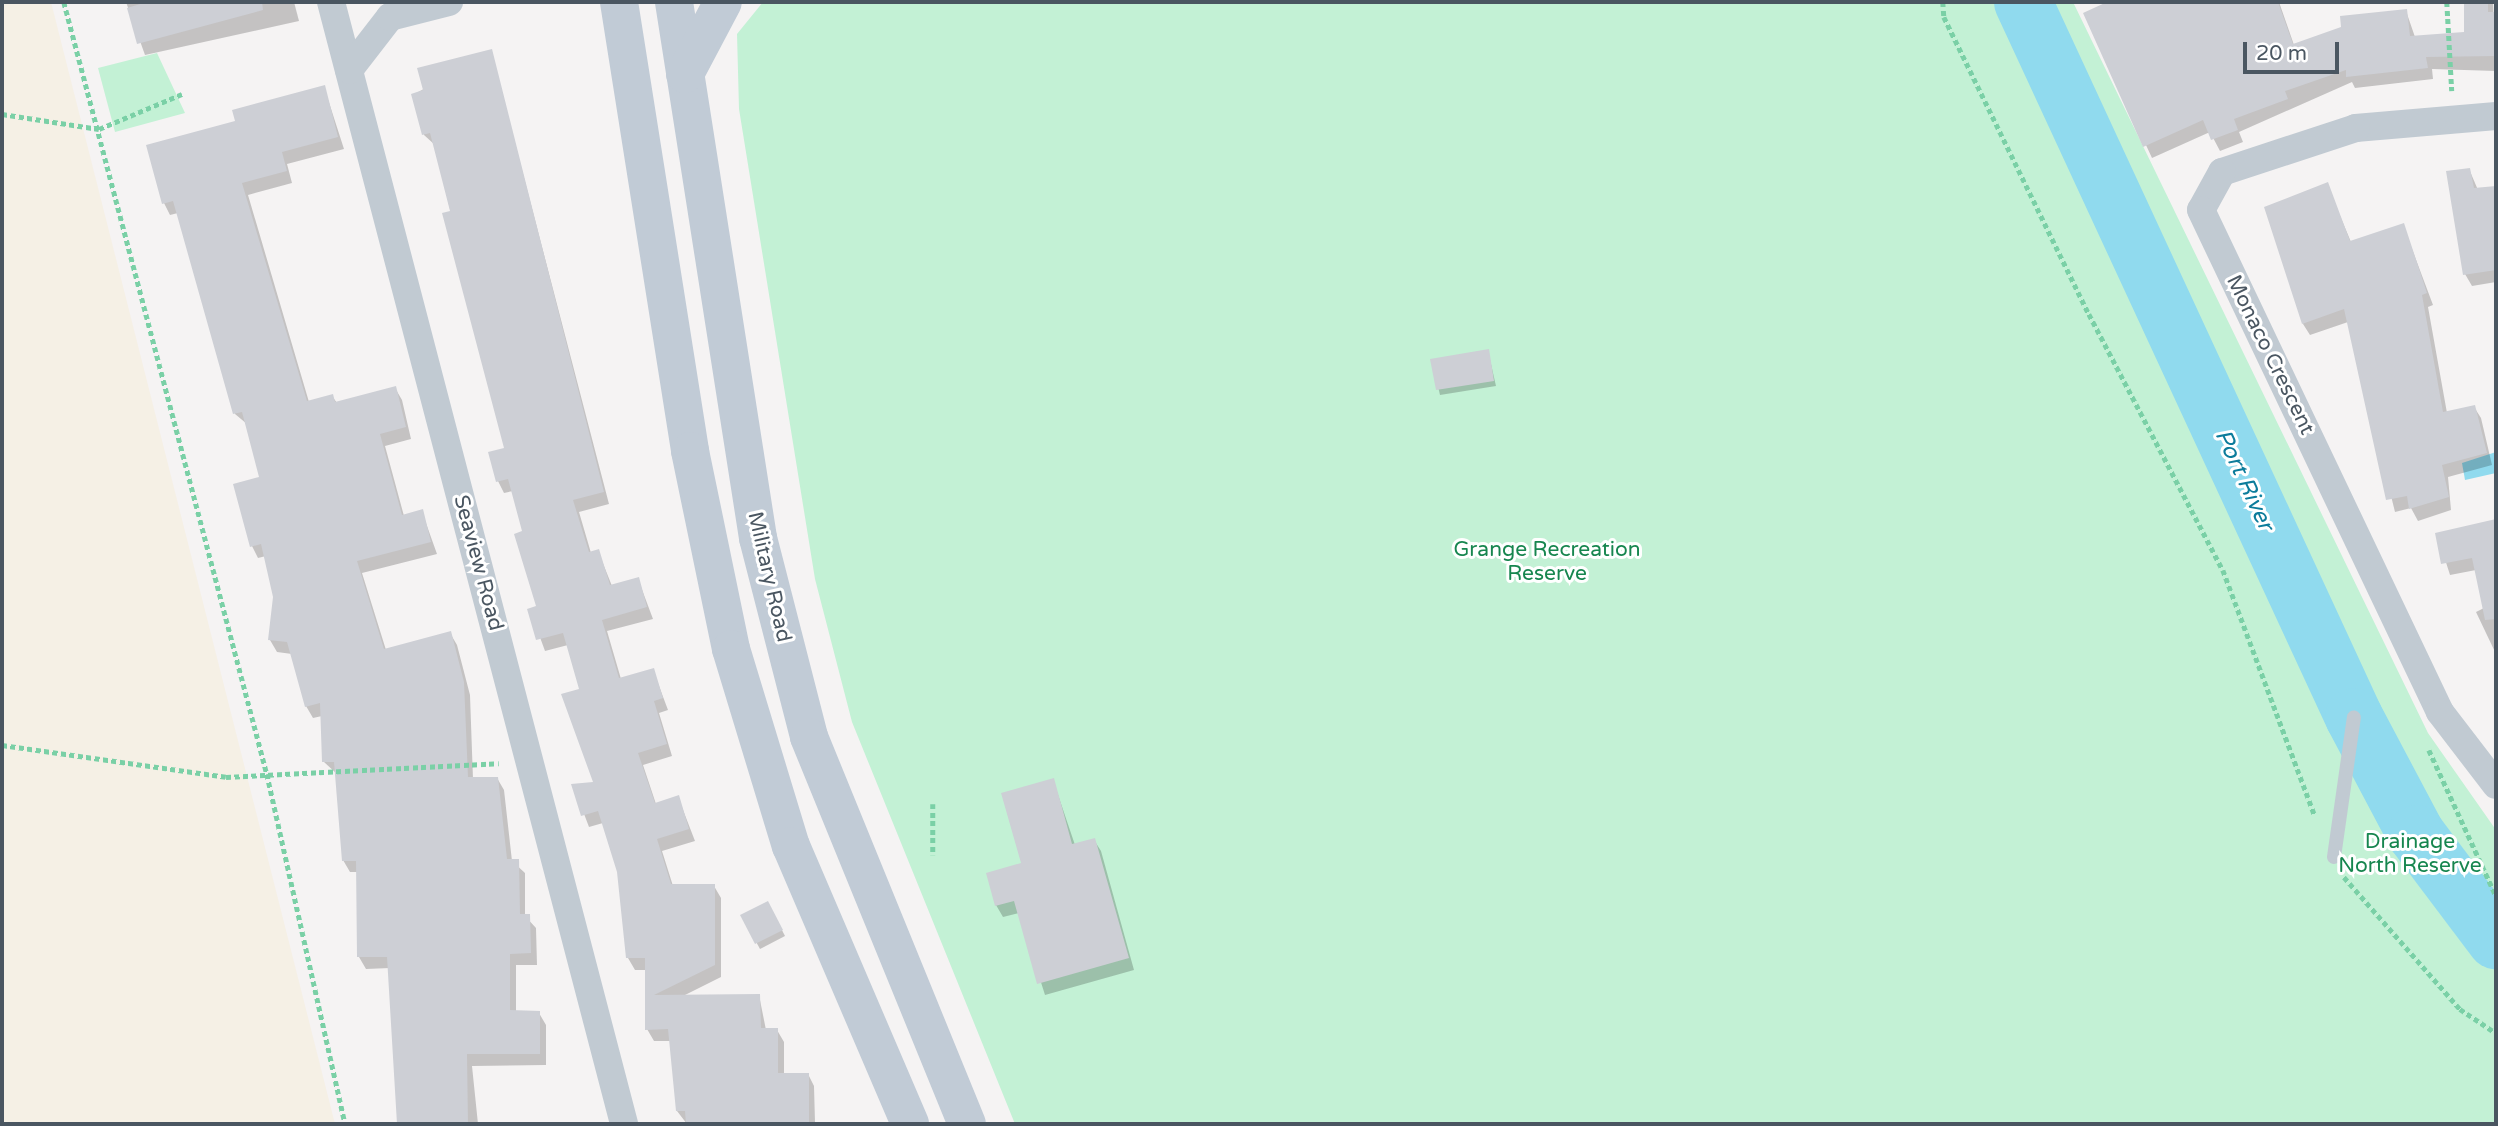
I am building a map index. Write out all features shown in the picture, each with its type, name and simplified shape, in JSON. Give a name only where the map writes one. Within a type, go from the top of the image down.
[{"type":"main road","points":[[619,2],[690,451],[730,649],[791,846],[910,1124]]},
{"type":"main road","points":[[629,53],[642,2]]},
{"type":"main road","name":"Military Road","points":[[674,2],[758,538],[809,737],[967,1124]]},
{"type":"main road","points":[[685,75],[723,2]]},
{"type":"street","name":"Seaview Road","points":[[331,2],[624,1124]]},
{"type":"street","points":[[349,70],[390,17],[449,2]]},
{"type":"street","name":"Monaco Crescent","points":[[2496,116],[2453,116],[2356,128],[2222,172],[2201,210],[2440,712],[2496,785]]},
{"type":"lane","points":[[2334,857],[2354,717]]},
{"type":"path","points":[[64,2],[267,774],[345,1124]]},
{"type":"path","points":[[1943,2],[1944,17],[2089,314],[2223,570],[2334,857],[2350,891],[2460,1009],[2496,1033]]},
{"type":"path","points":[[2446,2],[2453,116]]},
{"type":"path","points":[[2,114],[99,129],[182,94]]},
{"type":"path","points":[[2,745],[226,777],[501,763]]},
{"type":"path","points":[[2427,746],[2496,896]]},
{"type":"path","points":[[933,804],[933,855]]},
{"type":"green space","name":"Grange Recreation Reserve","points":[[763,2],[2073,2],[2428,733],[2496,830],[2496,1124],[1015,1124],[852,722],[815,579],[739,109],[737,34]]},
{"type":"green space","points":[[157,53],[185,113],[115,132],[98,68]]},
{"type":"sand","points":[[2,2],[51,2],[335,1124],[2,1124]]},
{"type":"water","points":[[2496,452],[2496,473],[2465,480],[2462,463]]},
{"type":"building","points":[[147,2],[262,2],[263,10],[137,44],[127,8]]},
{"type":"building","points":[[2107,2],[2278,2],[2293,44],[2341,27],[2340,16],[2407,9],[2410,36],[2464,32],[2464,2],[2488,2],[2488,12],[2496,12],[2496,56],[2426,57],[2428,68],[2346,77],[2346,70],[2285,91],[2288,99],[2234,119],[2238,130],[2211,140],[2203,120],[2143,147],[2083,13]]},
{"type":"building","points":[[492,49],[604,492],[573,500],[589,552],[599,549],[610,585],[639,577],[647,607],[602,620],[619,678],[654,668],[663,698],[654,701],[667,744],[638,753],[655,803],[679,795],[689,829],[657,839],[671,884],[715,884],[715,965],[654,995],[760,994],[761,1028],[778,1028],[778,1073],[809,1073],[809,1124],[686,1124],[685,1111],[676,1111],[668,1029],[645,1030],[645,958],[626,958],[617,872],[598,811],[581,816],[571,784],[593,782],[561,694],[579,689],[563,633],[536,640],[527,609],[536,606],[514,534],[522,531],[508,479],[496,482],[488,452],[504,448],[442,213],[450,211],[430,133],[422,135],[411,94],[423,90],[417,68]]},
{"type":"building","points":[[325,85],[338,137],[282,152],[287,171],[242,183],[307,401],[333,394],[335,402],[396,386],[406,427],[380,434],[402,515],[423,509],[431,542],[357,561],[384,649],[451,631],[464,682],[468,777],[498,777],[507,859],[519,859],[520,914],[530,914],[531,953],[510,954],[510,1010],[540,1011],[540,1054],[467,1054],[468,1124],[397,1124],[387,957],[357,957],[356,861],[342,861],[334,762],[322,762],[320,703],[305,707],[287,642],[268,640],[273,597],[261,544],[250,547],[233,484],[259,477],[242,412],[233,414],[173,201],[162,204],[146,145],[235,121],[232,110]]},
{"type":"building","points":[[2470,168],[2474,188],[2496,186],[2496,270],[2463,275],[2446,171]]},
{"type":"building","points":[[2328,182],[2350,241],[2404,223],[2427,293],[2422,295],[2443,412],[2475,405],[2487,453],[2442,465],[2449,497],[2409,509],[2407,496],[2386,500],[2344,309],[2302,324],[2264,207]]},
{"type":"building","points":[[1489,349],[1494,381],[1436,390],[1430,359]]},
{"type":"building","points":[[2496,519],[2496,619],[2485,620],[2472,558],[2441,564],[2435,533]]},
{"type":"building","points":[[1054,778],[1072,844],[1095,838],[1129,958],[1037,984],[1014,901],[995,906],[986,873],[1021,863],[1001,793]]},
{"type":"building","points":[[768,901],[783,930],[755,944],[740,915]]},
{"type":"waterway","name":"Port River","points":[[2023,2],[2354,717],[2416,834],[2496,940]]},
{"type":"park label","name":"Drainage North Reserve","points":[[2410,854]]}]
